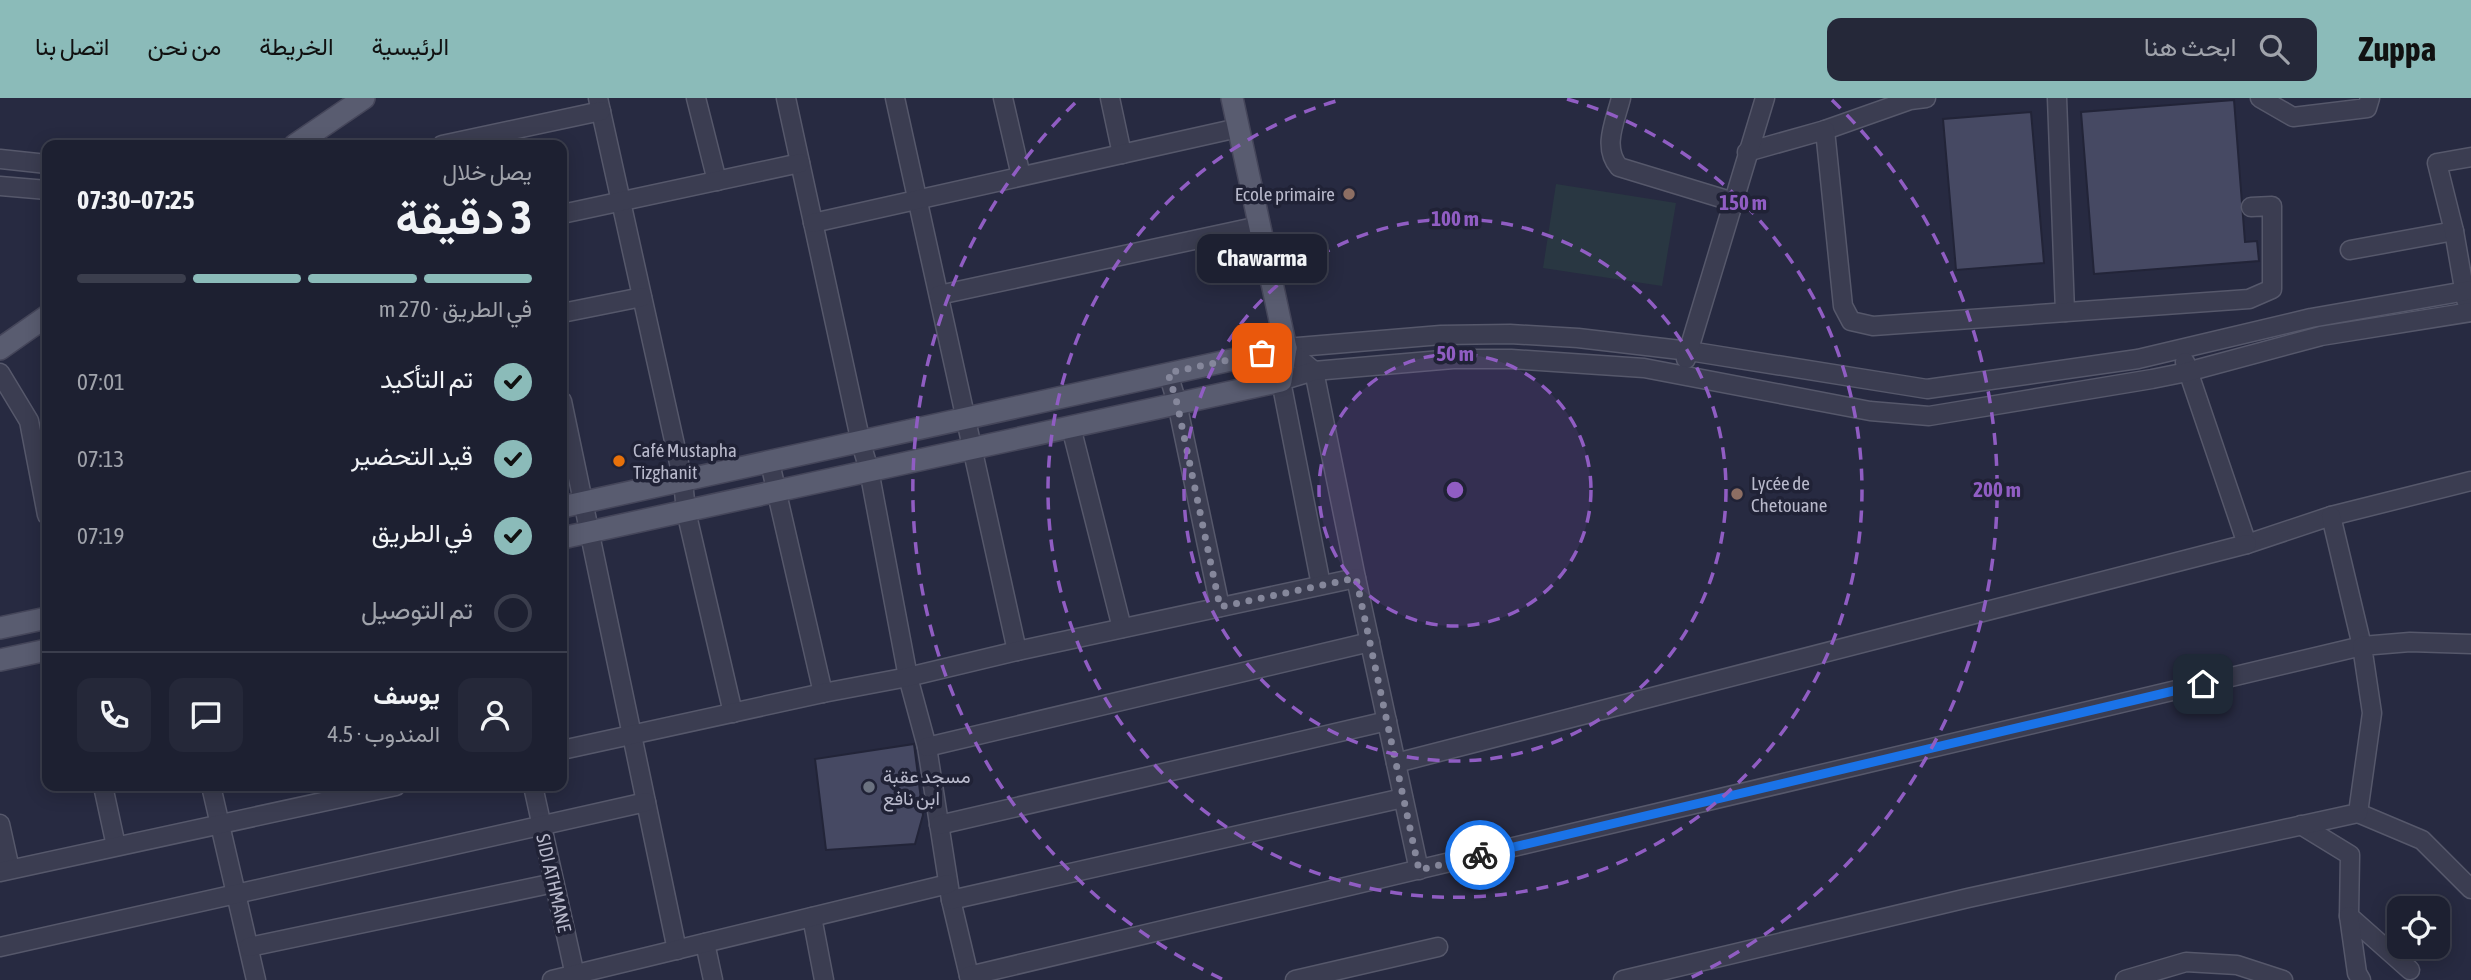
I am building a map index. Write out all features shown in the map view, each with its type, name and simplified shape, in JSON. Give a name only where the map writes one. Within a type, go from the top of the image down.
[{"type":"main road","points":[[567,537],[1281,381],[1286,348],[1232,98]]},
{"type":"main road","points":[[302,140],[358,100]]},
{"type":"main road","points":[[0,349],[42,320]]},
{"type":"main road","points":[[567,507],[1286,348]]},
{"type":"main road","points":[[0,628],[42,619]]},
{"type":"main road","points":[[0,660],[42,651]]},
{"type":"street","points":[[696,98],[717,181]]},
{"type":"street","points":[[786,98],[869,470],[908,677],[927,747],[949,892],[970,978],[2362,646],[2410,642],[2471,643]]},
{"type":"street","points":[[895,98],[1017,651]]},
{"type":"street","points":[[1003,98],[1021,176]]},
{"type":"street","points":[[1110,98],[1122,154]]},
{"type":"street","points":[[1621,98],[1609,144],[1611,157],[1619,167],[1734,202]]},
{"type":"street","points":[[1753,98],[1759,121]]},
{"type":"street","points":[[1680,375],[1765,98]]},
{"type":"street","points":[[1747,152],[1825,130],[1910,100],[1926,98]]},
{"type":"street","points":[[2057,98],[2064,312]]},
{"type":"street","points":[[2260,98],[2293,117],[2367,108],[2370,98]]},
{"type":"street","points":[[461,140],[600,104],[686,510],[733,713]]},
{"type":"street","points":[[813,223],[1238,128]]},
{"type":"street","points":[[1825,130],[1843,306],[1851,321],[1873,326],[2249,299],[2272,289],[2272,206],[2251,207]]},
{"type":"street","points":[[1321,585],[1281,381],[1314,371],[1453,359],[1511,359],[1644,368],[1870,411],[1929,416],[2187,372],[2321,336],[2469,312],[2468,290],[2437,163],[2471,156]]},
{"type":"street","points":[[0,159],[42,163]]},
{"type":"street","points":[[567,213],[800,163]]},
{"type":"street","points":[[0,186],[42,190]]},
{"type":"street","points":[[939,295],[1259,226]]},
{"type":"street","points":[[2350,250],[2454,231]]},
{"type":"street","points":[[1286,348],[1441,335],[1510,334],[1578,338],[1689,351],[1927,389],[2138,359],[2312,318],[2468,290]]},
{"type":"street","points":[[567,312],[642,297]]},
{"type":"street","points":[[1510,334],[1511,359]]},
{"type":"street","points":[[1286,348],[1314,371],[1419,870]]},
{"type":"street","points":[[2183,348],[2187,372],[2247,544]]},
{"type":"street","points":[[0,373],[29,421],[42,489]]},
{"type":"street","points":[[1168,373],[1177,403],[1220,607]]},
{"type":"street","points":[[1927,389],[1929,416]]},
{"type":"street","points":[[29,421],[42,419]]},
{"type":"street","points":[[567,425],[677,950]]},
{"type":"street","points":[[1070,427],[1122,628]]},
{"type":"street","points":[[769,463],[823,693]]},
{"type":"street","points":[[1396,763],[2247,544],[2331,516],[2471,481]]},
{"type":"street","points":[[2331,516],[2362,646],[2372,713],[2358,813]]},
{"type":"street","points":[[567,749],[1356,578]]},
{"type":"street","points":[[927,747],[1370,642]]},
{"type":"street","points":[[939,825],[1387,721]]},
{"type":"street","points":[[104,791],[116,846]]},
{"type":"street","points":[[212,791],[256,980]]},
{"type":"street","points":[[0,824],[5,870],[373,791]]},
{"type":"street","name":"SIDI ATHMANE","points":[[534,791],[575,977]]},
{"type":"street","points":[[552,980],[575,977],[812,917],[949,892],[1404,798]]},
{"type":"street","points":[[0,947],[646,802]]},
{"type":"street","points":[[1623,980],[1968,898],[2358,813],[2422,840],[2471,890]]},
{"type":"street","points":[[2301,825],[2350,855],[2349,916],[2357,973],[2361,980]]},
{"type":"street","points":[[249,947],[554,883]]},
{"type":"street","points":[[2349,916],[2410,971]]},
{"type":"street","points":[[812,917],[824,980]]},
{"type":"street","points":[[705,943],[713,980]]},
{"type":"street","points":[[1295,980],[1438,947]]},
{"type":"street","points":[[2125,980],[2186,961],[2237,965],[2283,980]]},
{"type":"shaded area","points":[[1556,184],[1676,203],[1662,286],[1543,268]]},
{"type":"building","points":[[2234,100],[2245,242],[2257,241],[2259,261],[2094,274],[2081,112]]},
{"type":"building","points":[[2031,112],[2044,263],[1956,270],[1943,119]]},
{"type":"building","name":"مسجد عقبة ابن نافع","points":[[914,744],[923,815],[915,844],[826,850],[815,759]]},
{"type":"way so far","points":[[1262,353],[1168,373],[1177,403],[1220,607],[1356,578],[1419,870],[1480,855]]},
{"type":"place","name":"Ecole primaire","points":[[1349,194]]},
{"type":"place","name":"Chawarma","points":[[1262,353]]},
{"type":"place","name":"Café Mustapha Tizghanit","points":[[619,461]]},
{"type":"place","name":"Lycée de Chetouane","points":[[1737,494]]},
{"type":"place","name":"مسجد عقبة ابن نافع","points":[[869,787]]},
{"type":"route","points":[[1480,855],[2203,684]]}]
